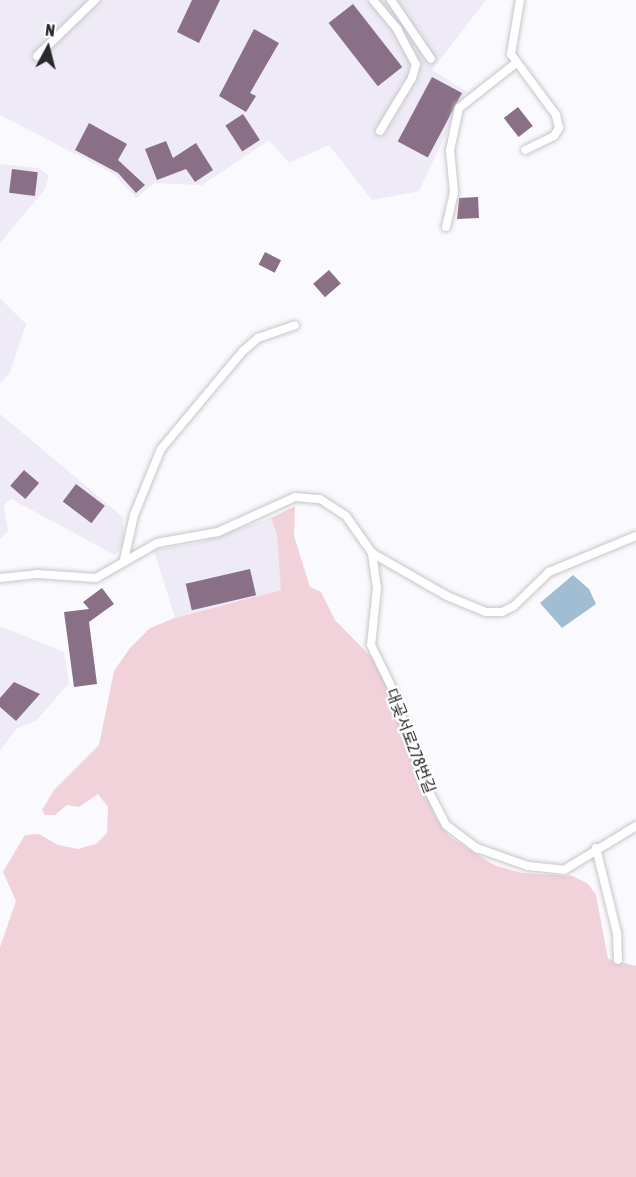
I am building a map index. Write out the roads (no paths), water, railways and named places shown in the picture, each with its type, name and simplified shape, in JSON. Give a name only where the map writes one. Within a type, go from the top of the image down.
[{"type":"lane","points":[[37,56],[95,0]]},
{"type":"lane","points":[[373,0],[397,29],[416,64],[412,78],[380,131]]},
{"type":"lane","points":[[391,0],[431,58]]},
{"type":"lane","points":[[520,0],[511,41],[511,54],[556,115],[559,128],[554,136],[525,150]]},
{"type":"lane","points":[[446,227],[454,192],[450,150],[459,108],[516,63]]},
{"type":"lane","points":[[124,560],[134,515],[161,449],[243,351],[258,338],[295,325]]},
{"type":"lane","name":"대곶서로278번길","points":[[0,578],[37,574],[96,578],[157,543],[207,536],[295,498],[308,496],[320,499],[346,516],[372,553],[447,596],[486,612],[502,612],[514,606],[549,573],[636,536]]},
{"type":"lane","name":"대곶서로278번길","points":[[372,553],[377,588],[371,645],[392,688],[424,782],[446,825],[477,848],[528,866],[564,870],[636,826]]},
{"type":"lane","points":[[596,849],[612,912],[618,960]]},
{"type":"water","points":[[573,575],[589,589],[596,604],[562,628],[540,603]]}]
